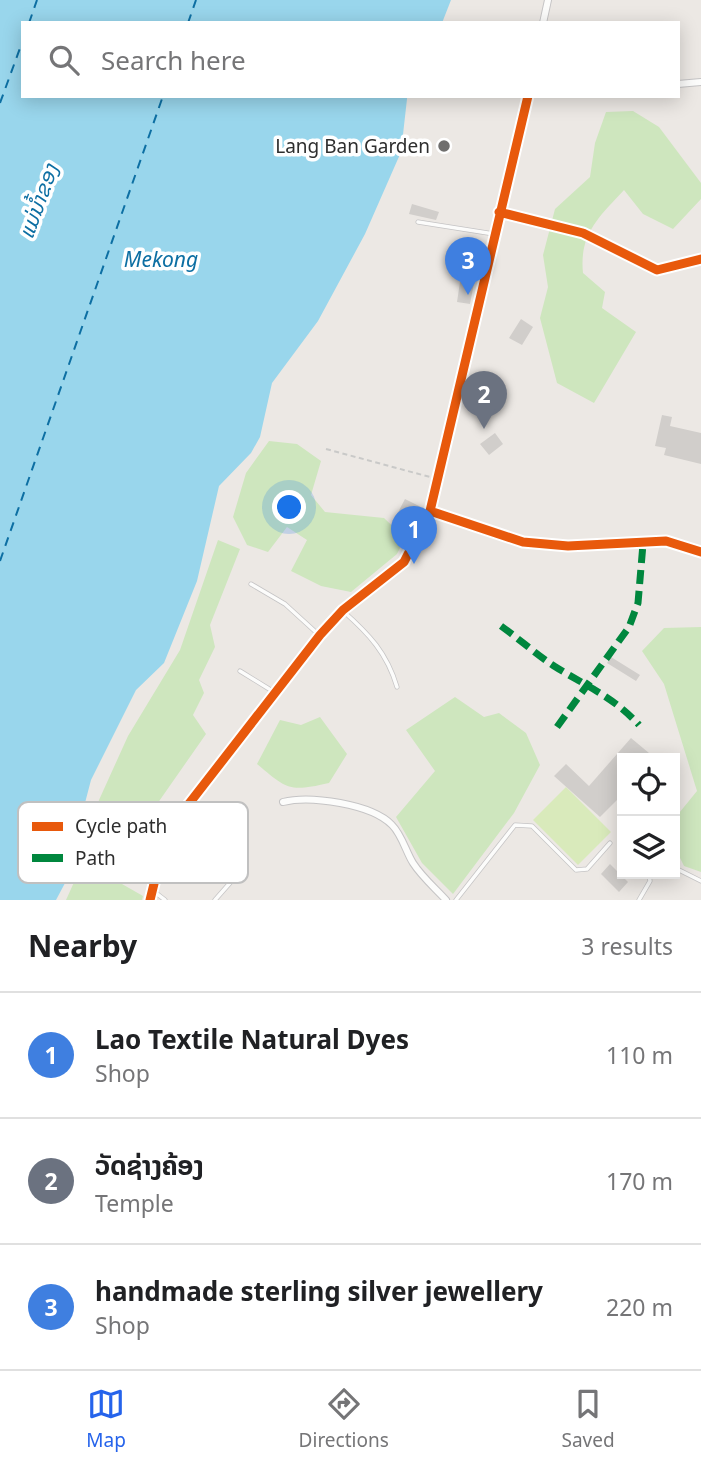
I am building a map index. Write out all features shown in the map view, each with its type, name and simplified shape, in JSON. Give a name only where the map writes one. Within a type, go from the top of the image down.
[{"type":"street","points":[[543,21],[548,0]]},
{"type":"street","points":[[680,84],[701,82]]},
{"type":"street","points":[[190,802],[320,635],[343,610],[404,562],[430,512],[528,98]]},
{"type":"street","points":[[499,212],[583,233],[657,270],[701,259]]},
{"type":"street","points":[[430,512],[523,542],[568,545],[666,541],[701,552]]},
{"type":"street","points":[[283,802],[302,797],[338,803],[358,808],[391,823],[415,867],[446,900]]},
{"type":"street","points":[[150,900],[154,883]]},
{"type":"lane","points":[[418,222],[494,234]]},
{"type":"lane","points":[[251,584],[285,604],[320,635]]},
{"type":"lane","points":[[343,610],[372,638],[390,663],[397,687]]},
{"type":"lane","points":[[240,671],[275,693]]},
{"type":"lane","points":[[456,900],[515,825],[532,825],[569,863],[583,871],[610,843]]},
{"type":"lane","points":[[680,870],[701,881]]},
{"type":"lane","points":[[639,900],[650,879]]},
{"type":"lane","points":[[215,900],[230,883]]},
{"type":"lane","points":[[152,890],[165,900]]},
{"type":"path","points":[[326,449],[436,478]]},
{"type":"green space","points":[[633,111],[659,127],[701,183],[701,199],[673,229],[643,214],[624,190],[593,227],[584,247],[583,273],[605,292],[602,308],[636,332],[594,403],[557,383],[540,318],[548,287],[543,255],[555,209],[590,177],[595,143],[606,112]]},
{"type":"green space","points":[[269,441],[297,444],[321,461],[311,495],[325,512],[384,518],[405,538],[397,554],[351,592],[321,586],[291,571],[307,540],[287,527],[268,552],[247,545],[233,517],[246,473]]},
{"type":"green space","points":[[218,540],[240,549],[210,625],[215,647],[199,680],[204,693],[193,715],[206,734],[158,802],[98,802],[128,736],[180,650]]},
{"type":"green space","points":[[701,627],[701,872],[684,866],[680,858],[680,812],[697,791],[664,684],[642,651],[664,628]]},
{"type":"green space","points":[[455,697],[484,717],[499,713],[526,733],[540,765],[514,813],[453,894],[422,863],[396,817],[435,771],[406,730]]},
{"type":"green space","points":[[320,717],[347,754],[329,783],[290,787],[257,764],[280,720],[301,725]]},
{"type":"green space","points":[[566,787],[611,832],[578,865],[533,820]]},
{"type":"green space","points":[[74,883],[122,883],[143,896],[142,900],[66,900]]},
{"type":"water","name":"Mekong","points":[[0,0],[451,0],[443,21],[21,21],[21,98],[407,98],[401,152],[365,234],[318,321],[272,383],[260,437],[251,453],[219,486],[197,581],[164,663],[136,690],[91,780],[85,802],[18,802],[18,883],[65,883],[56,900],[0,900]]},
{"type":"building","points":[[412,204],[439,212],[436,220],[409,214]]},
{"type":"building","points":[[460,282],[474,283],[470,304],[457,302]]},
{"type":"building","points":[[521,319],[533,327],[522,345],[509,338]]},
{"type":"building","points":[[662,415],[672,417],[670,426],[701,433],[701,464],[664,455],[666,448],[655,446]]},
{"type":"building","points":[[495,433],[503,444],[489,455],[480,444]]},
{"type":"building","points":[[405,499],[421,507],[409,530],[393,522]]},
{"type":"building","points":[[611,657],[640,675],[636,681],[607,663]]},
{"type":"building","points":[[631,738],[649,753],[618,753]]},
{"type":"building","points":[[617,754],[617,800],[600,817],[554,776],[566,764],[589,786]]},
{"type":"building","points":[[610,864],[617,871],[617,879],[625,879],[628,882],[619,892],[601,874]]},
{"type":"ferry route","points":[[30,21],[37,0]]},
{"type":"ferry route","points":[[189,21],[196,0]]},
{"type":"ferry route","points":[[0,103],[21,45]]},
{"type":"ferry route","points":[[0,561],[162,98]]},
{"type":"marked path","points":[[557,727],[629,627],[638,603],[643,544]]},
{"type":"marked path","points":[[501,626],[554,666],[609,699],[639,725]]},
{"type":"cycle path","points":[[190,802],[320,635],[343,610],[404,562],[430,511],[528,98]]},
{"type":"cycle path","points":[[499,212],[583,233],[657,270],[701,259]]},
{"type":"cycle path","points":[[430,511],[523,542],[568,546],[666,541],[701,552]]},
{"type":"cycle path","points":[[150,900],[154,883]]},
{"type":"place","name":"Lang Ban Garden","points":[[444,146]]},
{"type":"place","name":"handmade sterling silver jewellery","points":[[468,295]]},
{"type":"place","name":"ວັດຊ່າງຄ້ອງ","points":[[484,429]]},
{"type":"place","name":"Lao Textile Natural Dyes","points":[[414,564]]},
{"type":"water label","name":"ແມ່ນ້ຳຂອງ","points":[[38,201]]}]
